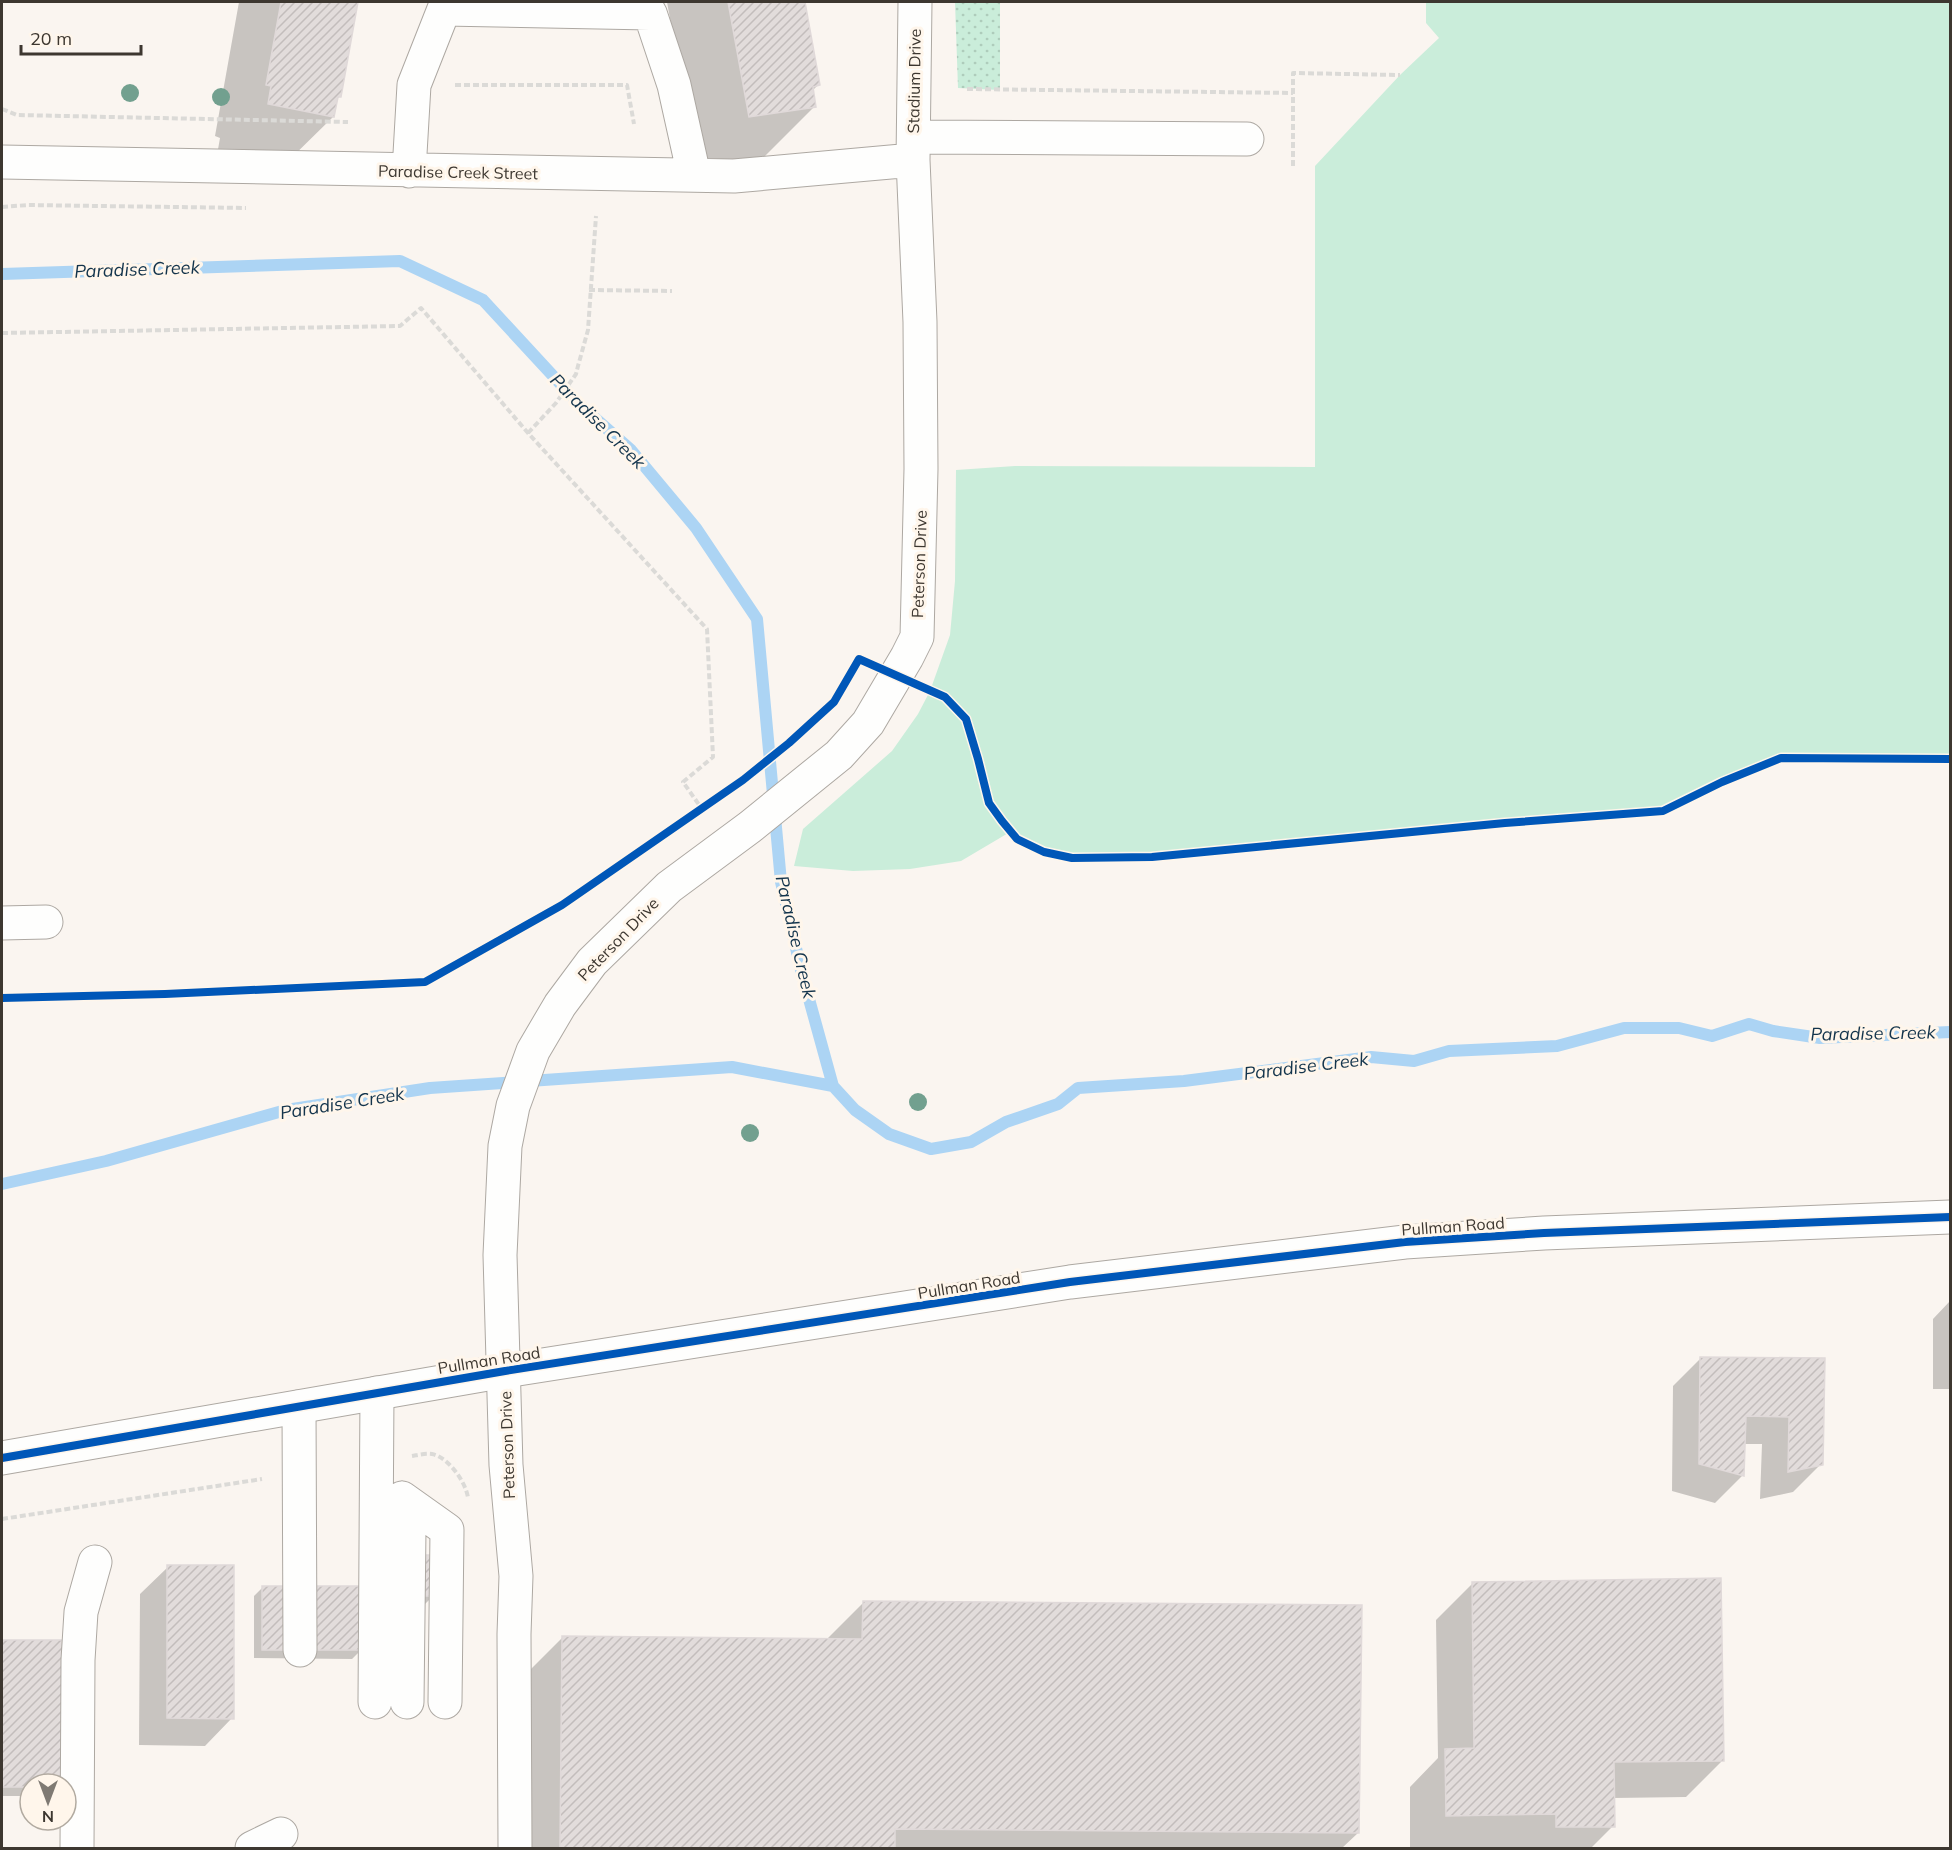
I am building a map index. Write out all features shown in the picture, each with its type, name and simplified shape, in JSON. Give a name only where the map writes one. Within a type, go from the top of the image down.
[{"type":"street","name":"Stadium Drive","points":[[914,148],[915,2]]},
{"type":"street","points":[[409,171],[414,85],[444,9],[650,14],[674,85],[694,175]]},
{"type":"street","name":"Paradise Creek Street","points":[[2,162],[734,176],[914,148],[1247,139]]},
{"type":"street","name":"Peterson Drive","points":[[515,1848],[516,1576],[506,1465],[500,1255],[505,1146],[513,1106],[533,1051],[560,1005],[592,962],[669,887],[750,827],[839,755],[868,723],[908,657],[917,637],[921,446],[920,322],[914,148]]},
{"type":"street","points":[[2,923],[46,922]]},
{"type":"street","name":"Pullman Road","points":[[2,1458],[505,1371],[1070,1282],[1405,1242],[1566,1232],[1950,1217]]},
{"type":"street","points":[[375,1702],[377,1393]]},
{"type":"street","points":[[299,1407],[300,1650]]},
{"type":"street","points":[[407,1702],[409,1529],[402,1498],[447,1530],[445,1702]]},
{"type":"street","points":[[77,1848],[81,1612],[95,1562]]},
{"type":"street","points":[[252,1848],[281,1834]]},
{"type":"path","points":[[1293,166],[1293,73],[1400,75]]},
{"type":"path","points":[[453,85],[627,85],[634,124]]},
{"type":"path","points":[[967,89],[1293,93]]},
{"type":"path","points":[[2,109],[17,115],[348,122]]},
{"type":"path","points":[[2,207],[28,205],[246,208]]},
{"type":"path","points":[[528,433],[556,403],[576,374],[588,330],[589,290],[596,216]]},
{"type":"path","points":[[589,290],[672,291]]},
{"type":"path","points":[[2,333],[400,326],[421,308],[528,433],[707,629],[713,757],[683,782],[702,809]]},
{"type":"path","points":[[693,815],[711,803]]},
{"type":"path","points":[[376,1462],[432,1454],[443,1459],[464,1484],[468,1494],[468,1504]]},
{"type":"path","points":[[2,1519],[299,1473]]},
{"type":"green space","points":[[955,2],[1000,2],[1000,90],[958,88]]},
{"type":"green space","points":[[1426,2],[1950,2],[1950,759],[1781,758],[1722,782],[1663,811],[1505,823],[1152,857],[1072,858],[1044,852],[1017,839],[1010,832],[961,861],[910,869],[853,871],[794,866],[803,829],[892,751],[918,714],[930,691],[950,635],[955,581],[956,470],[1015,466],[1315,467],[1315,166],[1400,75],[1439,38],[1426,23]]},
{"type":"building","points":[[281,2],[358,2],[341,97],[338,97],[334,117],[268,104],[271,86],[266,85]]},
{"type":"building","points":[[728,2],[805,2],[820,85],[813,87],[816,107],[749,117]]},
{"type":"building","points":[[1700,1357],[1825,1358],[1823,1465],[1788,1472],[1789,1417],[1746,1416],[1744,1476],[1699,1464]]},
{"type":"building","points":[[415,1555],[436,1555],[435,1596],[415,1596]]},
{"type":"building","points":[[167,1565],[234,1565],[234,1719],[167,1718]]},
{"type":"building","points":[[1721,1578],[1724,1761],[1614,1762],[1615,1827],[1556,1827],[1556,1814],[1446,1816],[1445,1749],[1474,1748],[1472,1582]]},
{"type":"building","points":[[262,1586],[363,1586],[363,1650],[262,1650]]},
{"type":"building","points":[[863,1601],[1362,1605],[1359,1833],[895,1829],[895,1848],[560,1848],[562,1636],[862,1639]]},
{"type":"building","points":[[2,1640],[66,1640],[66,1772],[18,1772],[18,1787],[2,1787]]},
{"type":"waterway","name":"Paradise Creek","points":[[2,274],[400,261],[483,300],[579,404],[631,450],[696,528],[757,619],[781,882],[801,970],[833,1086],[855,1110],[889,1134],[931,1149],[971,1142],[1006,1122],[1058,1104],[1078,1088],[1184,1081],[1371,1057],[1414,1061],[1449,1051],[1557,1046],[1624,1028],[1679,1028],[1712,1036],[1749,1024],[1773,1031],[1820,1038],[1950,1032]]},
{"type":"waterway","name":"Paradise Creek","points":[[2,1184],[106,1161],[286,1110],[430,1088],[732,1067],[833,1086]]},
{"type":"cycle path","points":[[2,998],[165,994],[425,982],[562,905],[743,780],[789,743],[834,702],[859,659],[945,697],[966,719],[989,803],[1002,821],[1017,839],[1044,852],[1072,858],[1152,857],[1505,823],[1663,811],[1722,782],[1781,758],[1950,759]]},
{"type":"cycle path","points":[[2,1458],[505,1371],[1070,1282],[1405,1242],[1544,1233],[1950,1217]]}]
